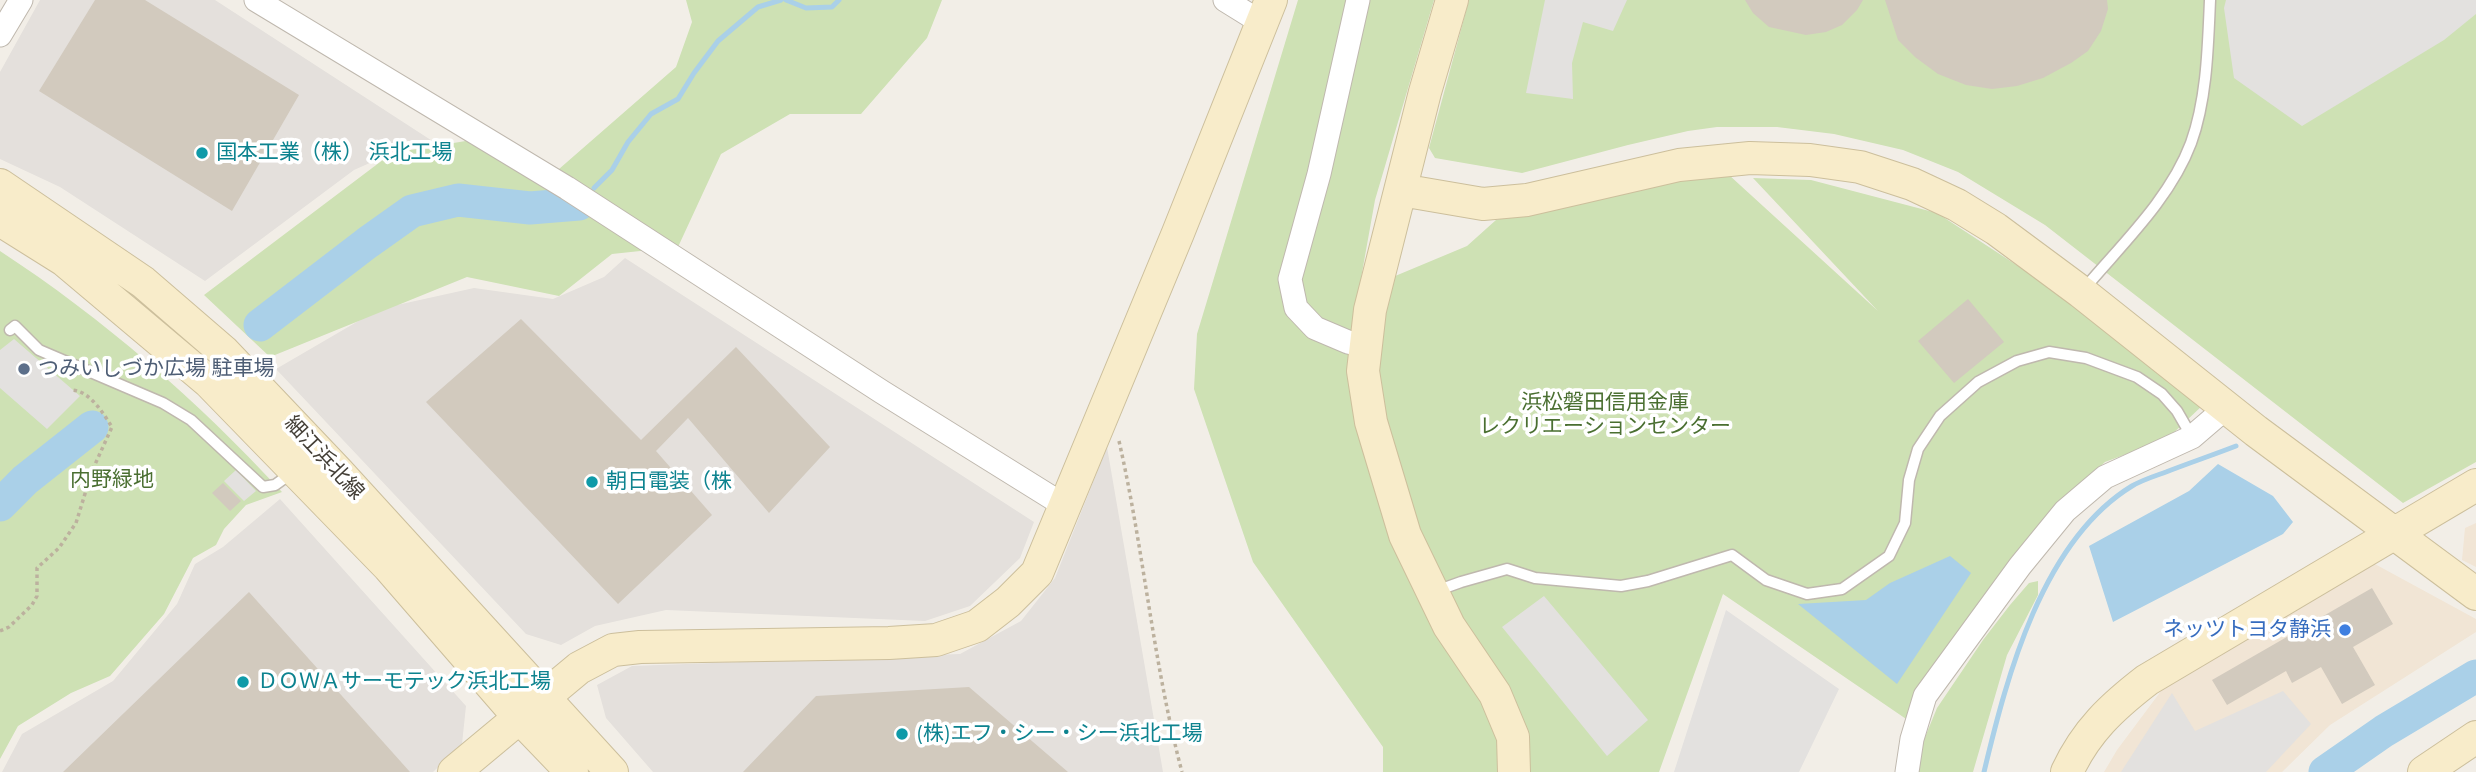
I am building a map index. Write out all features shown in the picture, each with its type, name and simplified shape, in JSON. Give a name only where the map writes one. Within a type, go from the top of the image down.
[{"type":"street","points":[[0,35],[21,0]]},
{"type":"street","points":[[256,0],[567,188],[860,378],[1065,506]]},
{"type":"street","points":[[454,772],[579,668],[613,650],[640,646],[936,640],[977,626],[1008,602],[1037,573],[1266,12],[1225,0]]},
{"type":"street","points":[[1358,0],[1319,174],[1290,279],[1296,308],[1315,328],[1348,342],[1366,346]]},
{"type":"street","points":[[1452,0],[1370,310],[1363,371],[1371,422],[1405,535],[1449,626],[1495,694],[1513,737],[1514,772]]},
{"type":"street","points":[[1401,190],[1483,204],[1527,200],[1679,165],[1750,158],[1810,160],[1860,167],[1912,184],[1957,205],[1996,229],[2081,292],[2256,431],[2476,594]]},
{"type":"street","name":"細江浜北線","points":[[0,185],[143,282],[223,351],[338,472],[531,708],[572,772]]},
{"type":"street","name":"細江浜北線","points":[[0,220],[64,260],[208,383],[531,708],[612,772]]},
{"type":"street","points":[[1907,772],[1912,739],[1926,696],[2064,510],[2105,477],[2192,437],[2227,407]]},
{"type":"street","points":[[2067,772],[2078,748],[2111,708],[2147,680],[2476,485]]},
{"type":"street","points":[[2424,772],[2476,737]]},
{"type":"lane","points":[[2081,292],[2164,193],[2191,143],[2203,90],[2210,0]]},
{"type":"lane","points":[[10,330],[15,326],[39,350],[163,403],[191,420],[263,487],[275,485],[295,471]]},
{"type":"lane","points":[[1433,592],[1507,569],[1535,578],[1621,586],[1648,581],[1732,555],[1766,580],[1807,594],[1842,589],[1889,556],[1905,523],[1909,480],[1918,449],[1940,416],[1978,382],[2017,361],[2049,352],[2086,358],[2137,377],[2162,394],[2177,411],[2192,437]]},
{"type":"path","points":[[0,631],[23,615],[37,596],[37,568],[59,548],[76,523],[92,471],[112,427],[99,408],[79,390],[72,390]]},
{"type":"path","points":[[1118,435],[1129,484],[1167,716],[1182,772]]},
{"type":"shaded area","points":[[40,0],[215,0],[437,144],[392,153],[354,170],[205,281],[60,187],[0,159],[0,72]]},
{"type":"shaded area","points":[[1545,0],[1627,0],[1613,31],[1583,22],[1572,63],[1573,99],[1526,93]]},
{"type":"shaded area","points":[[2226,0],[2476,0],[2476,14],[2444,40],[2302,126],[2234,78],[2224,8]]},
{"type":"shaded area","points":[[625,258],[1034,522],[1020,558],[970,606],[925,621],[666,610],[595,626],[561,645],[526,634],[276,369],[379,309],[474,288],[553,299],[604,277]]},
{"type":"shaded area","name":"つみいしづか広場 駐車場","points":[[14,339],[80,396],[47,429],[0,388],[0,350]]},
{"type":"shaded area","points":[[1107,447],[1163,772],[653,772],[606,718],[597,685],[632,666],[960,654],[1021,621],[1055,578]]},
{"type":"shaded area","points":[[236,470],[256,491],[244,501],[224,481]]},
{"type":"shaded area","points":[[280,499],[466,706],[462,744],[433,772],[2,772],[22,734],[113,681],[177,604],[195,564],[223,547]]},
{"type":"shaded area","points":[[2476,523],[2476,567],[2462,560],[2465,528]]},
{"type":"shaded area","points":[[2373,563],[2476,619],[2476,632],[2330,725],[2282,772],[2104,772],[2117,750],[2167,683]]},
{"type":"shaded area","points":[[1544,596],[1648,720],[1607,756],[1502,627]]},
{"type":"shaded area","points":[[1726,610],[1839,689],[1799,772],[1674,772]]},
{"type":"shaded area","points":[[2283,691],[2311,724],[2266,772],[2121,772],[2172,693],[2195,731]]},
{"type":"green space","points":[[686,0],[942,0],[927,38],[861,114],[790,114],[721,154],[678,247],[612,254],[559,296],[467,277],[270,357],[204,295],[392,153],[478,139],[551,176],[676,67],[692,22]]},
{"type":"green space","name":"浜松磐田信用金庫 レクリエーションセンター","points":[[1298,0],[1434,0],[1375,200],[1358,295],[1356,428],[1396,470],[1375,369],[1388,279],[1467,246],[1496,220],[1672,179],[1729,175],[1878,311],[1753,178],[1811,180],[1937,213],[2073,302],[2203,405],[2167,439],[2105,462],[2060,504],[1912,723],[1723,594],[1659,772],[1383,772],[1383,747],[1253,562],[1194,389],[1197,334]]},
{"type":"green space","points":[[1469,0],[2476,0],[2476,462],[2403,503],[2045,225],[1958,172],[1903,150],[1834,134],[1777,127],[1717,127],[1628,145],[1522,173],[1435,158],[1429,148]]},
{"type":"green space","name":"内野緑地","points":[[0,251],[76,304],[148,362],[217,425],[282,492],[246,505],[224,529],[216,545],[193,558],[164,614],[110,676],[71,693],[18,726],[0,759]]},
{"type":"green space","points":[[2038,581],[2038,595],[2007,655],[1973,772],[1918,772],[1923,742],[1937,708],[2010,605],[2029,583]]},
{"type":"water","points":[[2218,464],[2273,496],[2293,522],[2283,534],[2113,622],[2089,546],[2189,491]]},
{"type":"water","points":[[1950,556],[1971,573],[1897,684],[1798,604],[1866,600],[1890,583]]},
{"type":"building","name":"国本工業（株） 浜北工場","points":[[95,0],[145,0],[299,95],[232,211],[39,91]]},
{"type":"building","points":[[1745,0],[1863,0],[1842,25],[1826,32],[1806,35],[1769,27],[1753,13]]},
{"type":"building","points":[[1885,0],[2107,0],[2108,9],[2101,31],[2088,51],[2071,63],[2043,78],[2017,86],[1992,89],[1966,85],[1938,74],[1915,57],[1898,40]]},
{"type":"building","points":[[1968,299],[2004,342],[1954,383],[1918,341]]},
{"type":"building","name":"朝日電装（株","points":[[521,319],[641,440],[736,347],[830,447],[769,513],[688,418],[656,451],[712,515],[618,604],[426,402]]},
{"type":"building","points":[[223,483],[241,501],[230,511],[212,493]]},
{"type":"building","points":[[2372,588],[2393,624],[2353,647],[2375,685],[2342,704],[2321,667],[2292,683],[2286,671],[2227,705],[2212,680]]},
{"type":"building","name":"ＤＯＷＡサーモテック浜北工場","points":[[249,592],[410,772],[63,772]]},
{"type":"building","name":"(株)エフ・シー・シー浜北工場","points":[[969,687],[1068,772],[743,772],[816,696]]},
{"type":"waterway","points":[[594,188],[612,170],[628,142],[651,114],[678,99],[718,41],[758,7],[781,0]]},
{"type":"waterway","points":[[786,0],[806,8],[832,7],[839,0]]},
{"type":"waterway","points":[[260,325],[412,211],[458,200],[530,208],[579,204]]},
{"type":"waterway","points":[[0,505],[25,480],[92,427]]},
{"type":"waterway","points":[[1984,772],[2017,654],[2052,575],[2074,540],[2101,510],[2132,486],[2236,446]]},
{"type":"waterway","points":[[2325,772],[2384,731],[2476,676]]},
{"type":"place","name":"国本工業（株） 浜北工場","points":[[202,153]]},
{"type":"place","name":"つみいしづか広場 駐車場","points":[[24,369]]},
{"type":"place","name":"朝日電装（株","points":[[592,482]]},
{"type":"place","name":"ネッツトヨタ静浜","points":[[2345,630]]},
{"type":"place","name":"ＤＯＷＡサーモテック浜北工場","points":[[243,682]]},
{"type":"place","name":"(株)エフ・シー・シー浜北工場","points":[[902,734]]}]
